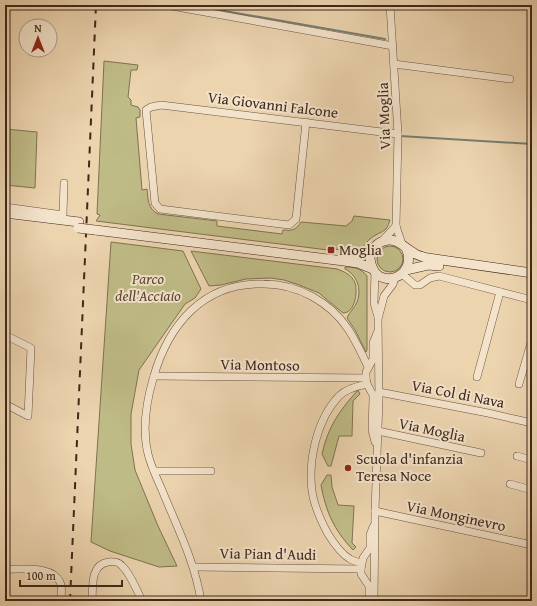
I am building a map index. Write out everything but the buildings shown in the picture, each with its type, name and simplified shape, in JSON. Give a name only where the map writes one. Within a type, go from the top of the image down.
[{"type":"main road","points":[[5,213],[78,225]]},
{"type":"main road","points":[[5,219],[78,225],[352,256],[358,256],[372,250]]},
{"type":"main road","points":[[95,227],[358,263],[374,270]]},
{"type":"main road","points":[[532,273],[428,258],[416,254],[392,240],[378,243],[372,250],[370,256],[370,262],[374,270],[380,276],[388,278],[419,266],[434,265],[532,278]]},
{"type":"main road","points":[[401,274],[409,259],[404,246]]},
{"type":"street","points":[[166,5],[393,46]]},
{"type":"street","name":"Via Moglia","points":[[390,5],[398,134],[396,226],[404,246]]},
{"type":"street","points":[[394,64],[510,79]]},
{"type":"street","name":"Via Giovanni Falcone","points":[[306,122],[296,219],[289,225],[160,209],[155,203],[146,110],[161,104],[306,122],[398,134]]},
{"type":"street","points":[[5,207],[63,214],[64,183]]},
{"type":"street","points":[[382,241],[396,226]]},
{"type":"street","name":"Via Moglia","points":[[374,270],[374,303],[378,319],[379,392],[374,601]]},
{"type":"street","points":[[401,274],[415,285],[420,285],[430,278],[440,276],[532,300]]},
{"type":"street","name":"Via Moglia","points":[[378,319],[384,296],[401,274]]},
{"type":"street","points":[[201,601],[194,566],[148,455],[145,425],[148,396],[164,347],[182,320],[191,310],[209,297],[219,292],[244,285],[282,285],[305,293],[332,310],[348,329],[368,367]]},
{"type":"street","points":[[477,377],[500,292]]},
{"type":"street","name":"Via Moglia","points":[[377,454],[372,430],[373,395],[366,381],[368,367],[373,358],[373,343],[378,332]]},
{"type":"street","points":[[5,335],[31,348],[28,416],[5,404]]},
{"type":"street","points":[[520,384],[532,339]]},
{"type":"street","name":"Via Montoso","points":[[154,376],[366,381]]},
{"type":"street","points":[[366,381],[346,390],[331,406],[316,439],[311,460],[310,475],[315,504],[324,527],[344,554],[361,566],[361,574],[369,586],[370,601]]},
{"type":"street","name":"Via Col di Nava","points":[[379,392],[532,423]]},
{"type":"street","name":"Via Moglia","points":[[378,431],[481,453]]},
{"type":"street","points":[[517,456],[532,460]]},
{"type":"street","points":[[154,471],[211,471]]},
{"type":"street","points":[[510,484],[532,490]]},
{"type":"street","name":"Via Monginevro","points":[[375,511],[532,545]]},
{"type":"street","name":"Via Moglia","points":[[361,566],[370,548],[370,535],[375,523]]},
{"type":"street","points":[[342,568],[344,554]]},
{"type":"street","points":[[92,601],[94,574],[98,567],[110,562],[122,566],[128,574],[142,601]]},
{"type":"street","name":"Via Pian d'Audi","points":[[194,566],[342,568],[361,566]]},
{"type":"street","points":[[5,569],[43,570],[56,576],[61,583],[61,601]]},
{"type":"green space","points":[[104,61],[138,65],[137,70],[131,70],[128,97],[131,100],[131,105],[138,107],[140,110],[140,117],[136,118],[142,190],[147,189],[150,207],[158,214],[217,221],[217,226],[282,234],[283,230],[294,229],[301,222],[346,226],[352,221],[354,216],[390,220],[387,228],[372,237],[361,249],[351,252],[329,248],[328,250],[96,221],[100,215],[97,214]]},
{"type":"green space","points":[[5,129],[37,132],[35,188],[5,185]]},
{"type":"green space","name":"Parco dell'Acciaio","points":[[111,242],[183,251],[201,289],[195,298],[185,304],[139,370],[131,414],[131,444],[135,470],[158,526],[177,566],[159,567],[110,551],[91,542]]},
{"type":"green space","points":[[390,246],[399,250],[403,259],[399,268],[390,272],[381,268],[377,259],[381,250]]},
{"type":"green space","points":[[191,251],[337,269],[348,274],[354,280],[356,287],[355,301],[350,310],[343,313],[319,293],[284,280],[271,278],[246,279],[221,285],[209,286]]},
{"type":"green space","points":[[345,267],[357,268],[367,276],[366,352],[347,318],[356,304],[359,287],[353,275],[345,269]]},
{"type":"green space","points":[[358,390],[360,394],[353,401],[352,436],[339,436],[331,466],[328,466],[322,454],[327,436],[340,412]]},
{"type":"green space","points":[[327,475],[331,475],[332,487],[338,505],[354,506],[352,543],[356,547],[353,550],[346,543],[336,528],[325,504],[321,485]]},
{"type":"waterway","points":[[191,5],[385,39]]},
{"type":"waterway","points":[[400,136],[532,144]]},
{"type":"railway","points":[[70,601],[96,5]]},
{"type":"place","name":"Moglia","points":[[331,250]]},
{"type":"place","name":"Scuola d'infanzia Teresa Noce","points":[[348,468]]}]
